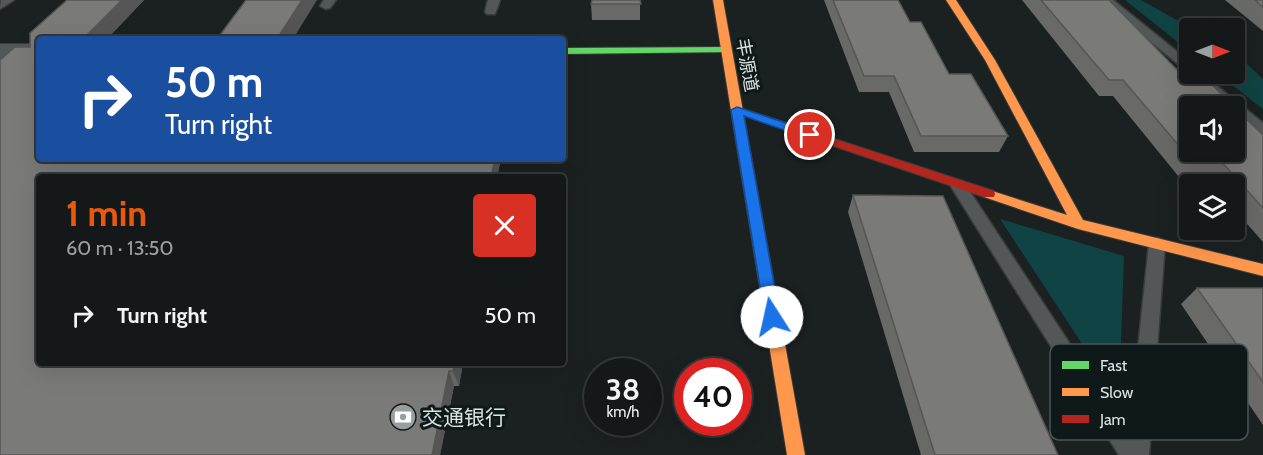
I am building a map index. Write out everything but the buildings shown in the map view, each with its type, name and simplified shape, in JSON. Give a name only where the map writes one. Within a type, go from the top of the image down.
[{"type":"street","name":"丰源道","points":[[718,0],[796,455]]},
{"type":"street","points":[[951,0],[990,60],[1078,224]]},
{"type":"street","points":[[566,51],[726,50]]},
{"type":"street","points":[[0,52],[36,52]]},
{"type":"street","points":[[737,110],[1078,224],[1263,270]]},
{"type":"lane","points":[[0,6],[8,0]]},
{"type":"lane","points":[[491,12],[494,0]]},
{"type":"lane","points":[[1106,0],[1179,60]]},
{"type":"lane","points":[[1207,84],[1221,96]]},
{"type":"lane","points":[[1245,116],[1263,130]]},
{"type":"lane","points":[[958,185],[1060,344]]},
{"type":"lane","points":[[1148,344],[1157,244]]},
{"type":"lane","points":[[1121,440],[1131,455]]},
{"type":"lane","points":[[1138,455],[1139,440]]},
{"type":"shaded area","points":[[1125,0],[1141,0],[1179,21],[1179,43]]},
{"type":"shaded area","points":[[1245,62],[1263,79],[1263,109],[1231,84],[1245,84]]},
{"type":"shaded area","points":[[1000,219],[1124,256],[1121,344],[1082,344]]},
{"type":"traffic: fast","points":[[566,51],[726,50]]},
{"type":"traffic: slow","points":[[718,0],[796,455]]},
{"type":"traffic: slow","points":[[951,0],[990,60],[1078,224]]},
{"type":"traffic: slow","points":[[989,194],[1078,224],[1263,270]]},
{"type":"traffic: jam","points":[[737,110],[989,194]]},
{"type":"place","name":"交通银行","points":[[403,417]]},
{"type":"route","points":[[772,317],[737,110],[810,135]]}]
